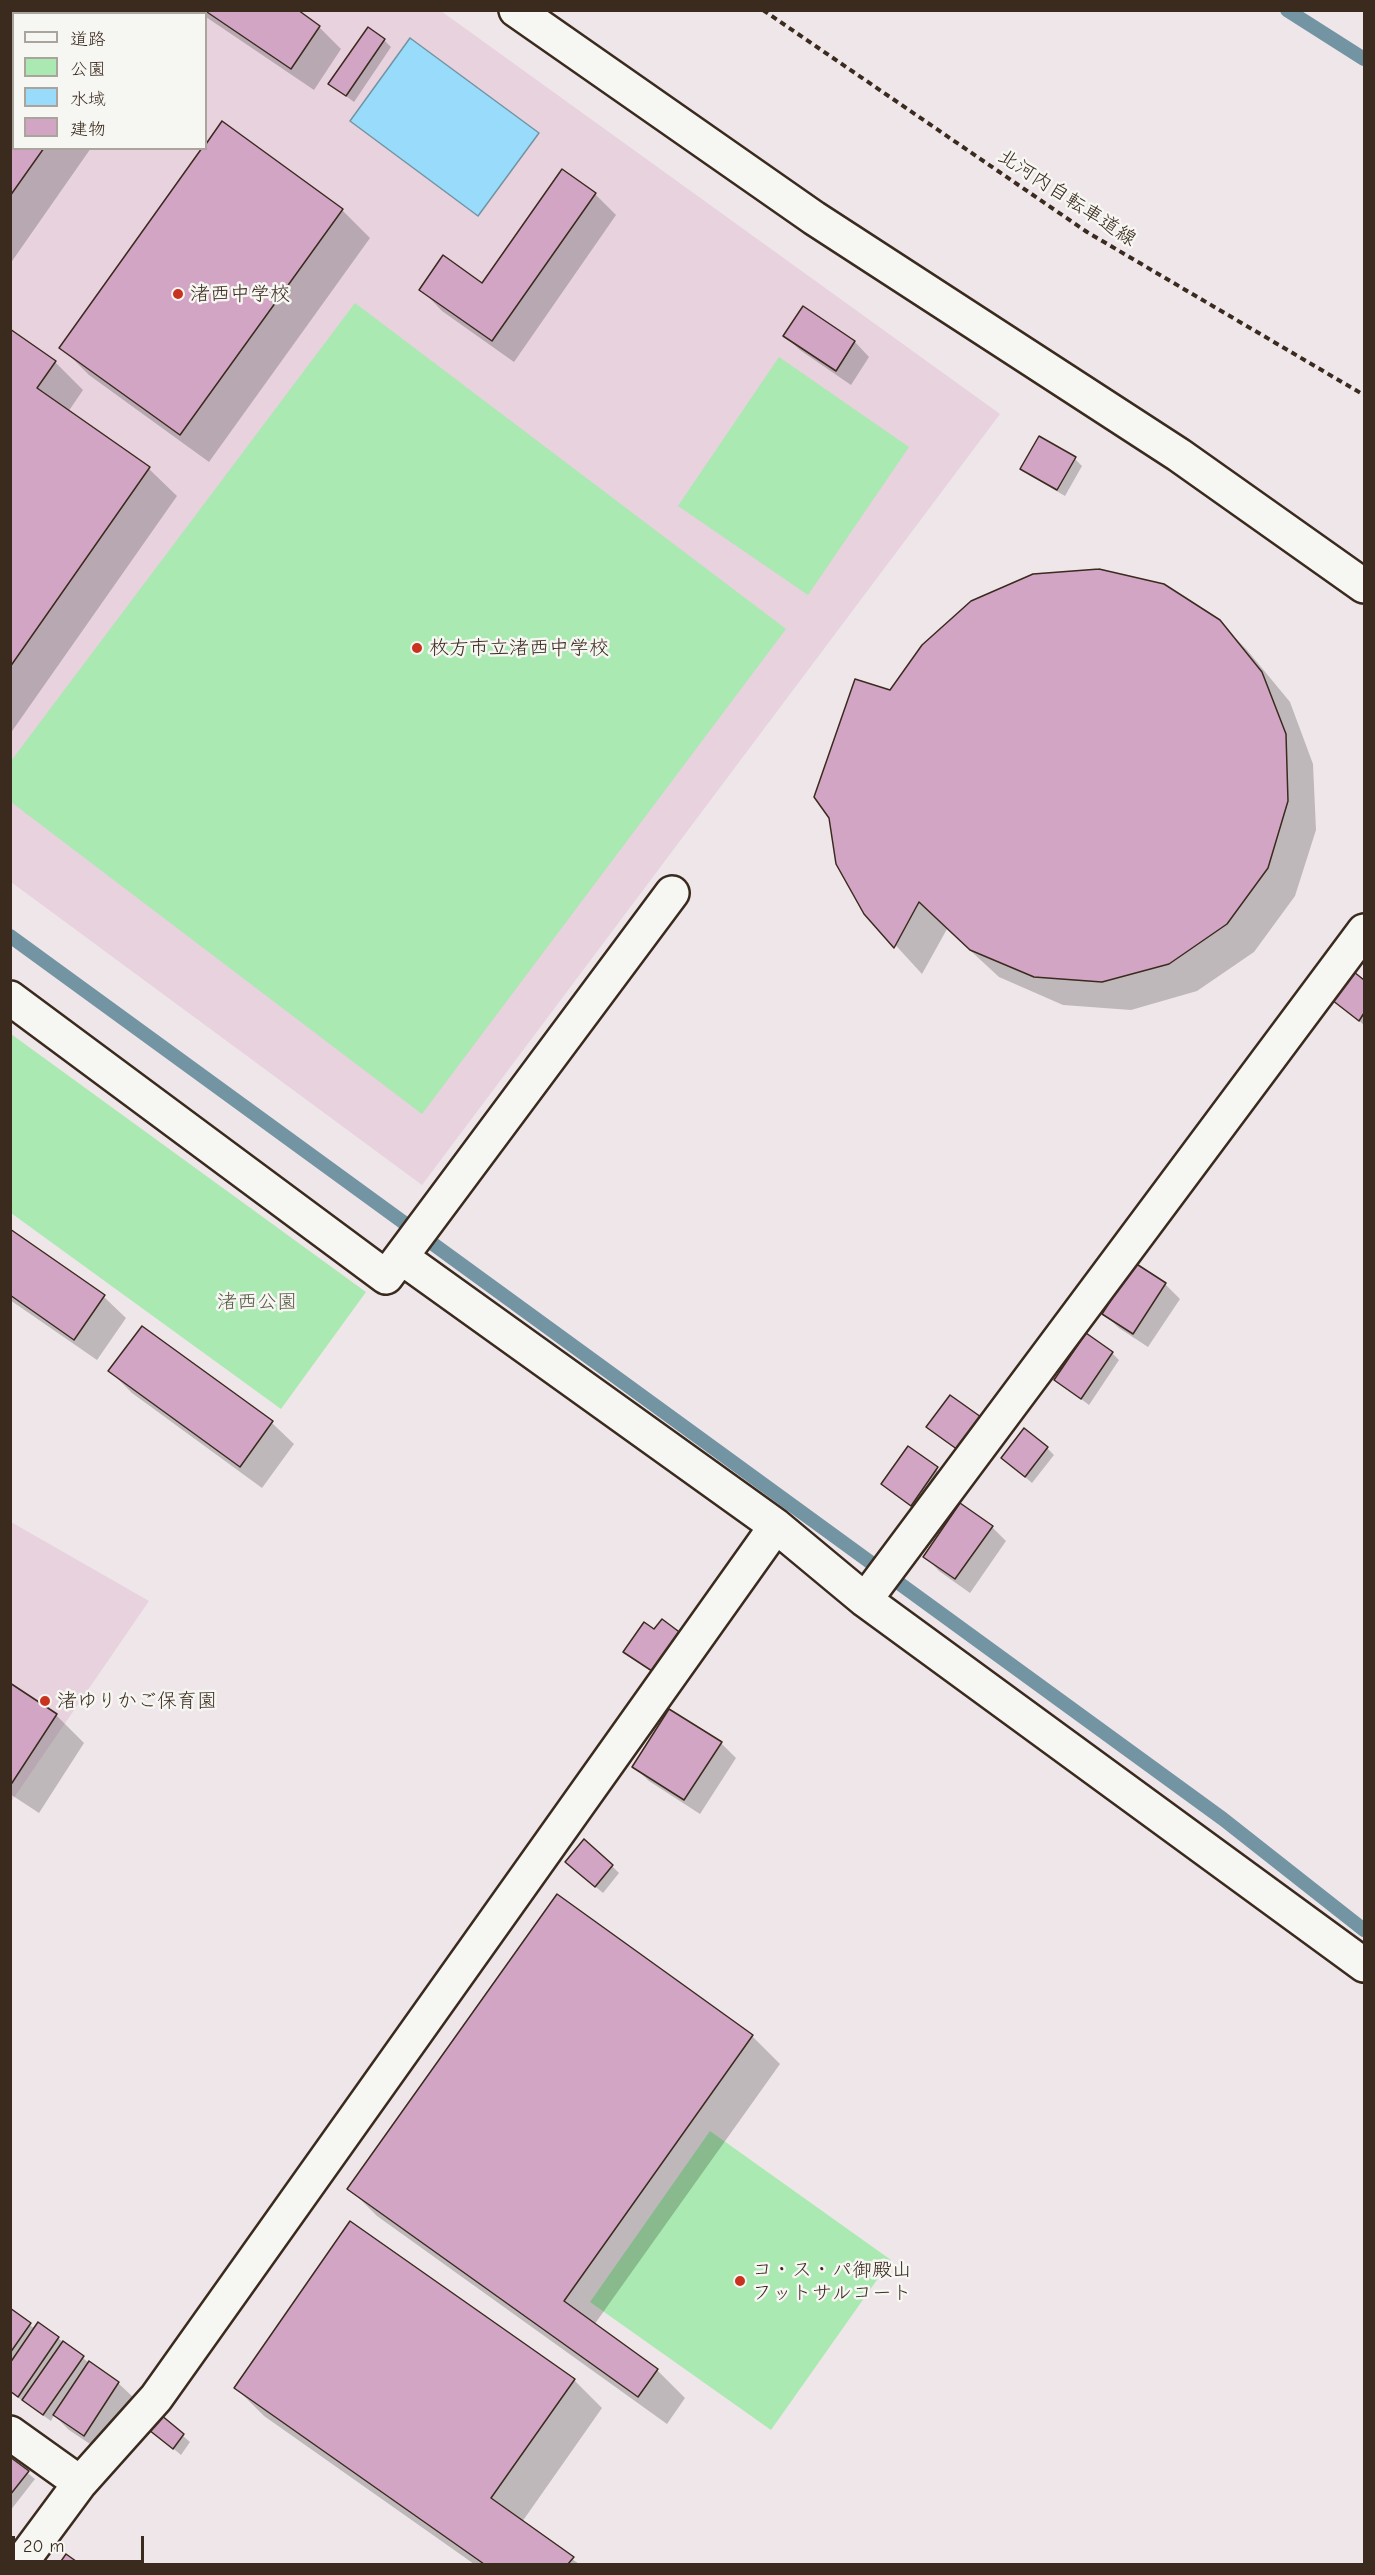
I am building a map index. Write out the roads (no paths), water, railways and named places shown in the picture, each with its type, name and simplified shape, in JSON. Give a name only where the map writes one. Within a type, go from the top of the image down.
[{"type":"street","points":[[516,10],[814,218],[1179,455],[1365,586]]},
{"type":"street","points":[[10,998],[386,1277],[672,893]]},
{"type":"street","points":[[866,1600],[1365,931]]},
{"type":"street","points":[[401,1257],[776,1526],[866,1600],[1365,1965]]},
{"type":"street","points":[[20,2565],[80,2483],[156,2398],[776,1526]]},
{"type":"street","points":[[10,2433],[80,2483]]},
{"type":"water","points":[[410,38],[539,133],[478,216],[350,121]]},
{"type":"waterway","points":[[1287,10],[1364,59]]},
{"type":"waterway","points":[[10,936],[1223,1819],[1364,1930]]},
{"type":"place","name":"渚西中学校","points":[[178,294]]},
{"type":"place","name":"枚方市立渚西中学校","points":[[417,648]]},
{"type":"place","name":"渚ゆりかご保育園","points":[[45,1701]]},
{"type":"place","name":"コ・ス・パ御殿山 フットサルコート","points":[[740,2281]]},
{"type":"park label","name":"渚西公園","points":[[257,1302]]}]
